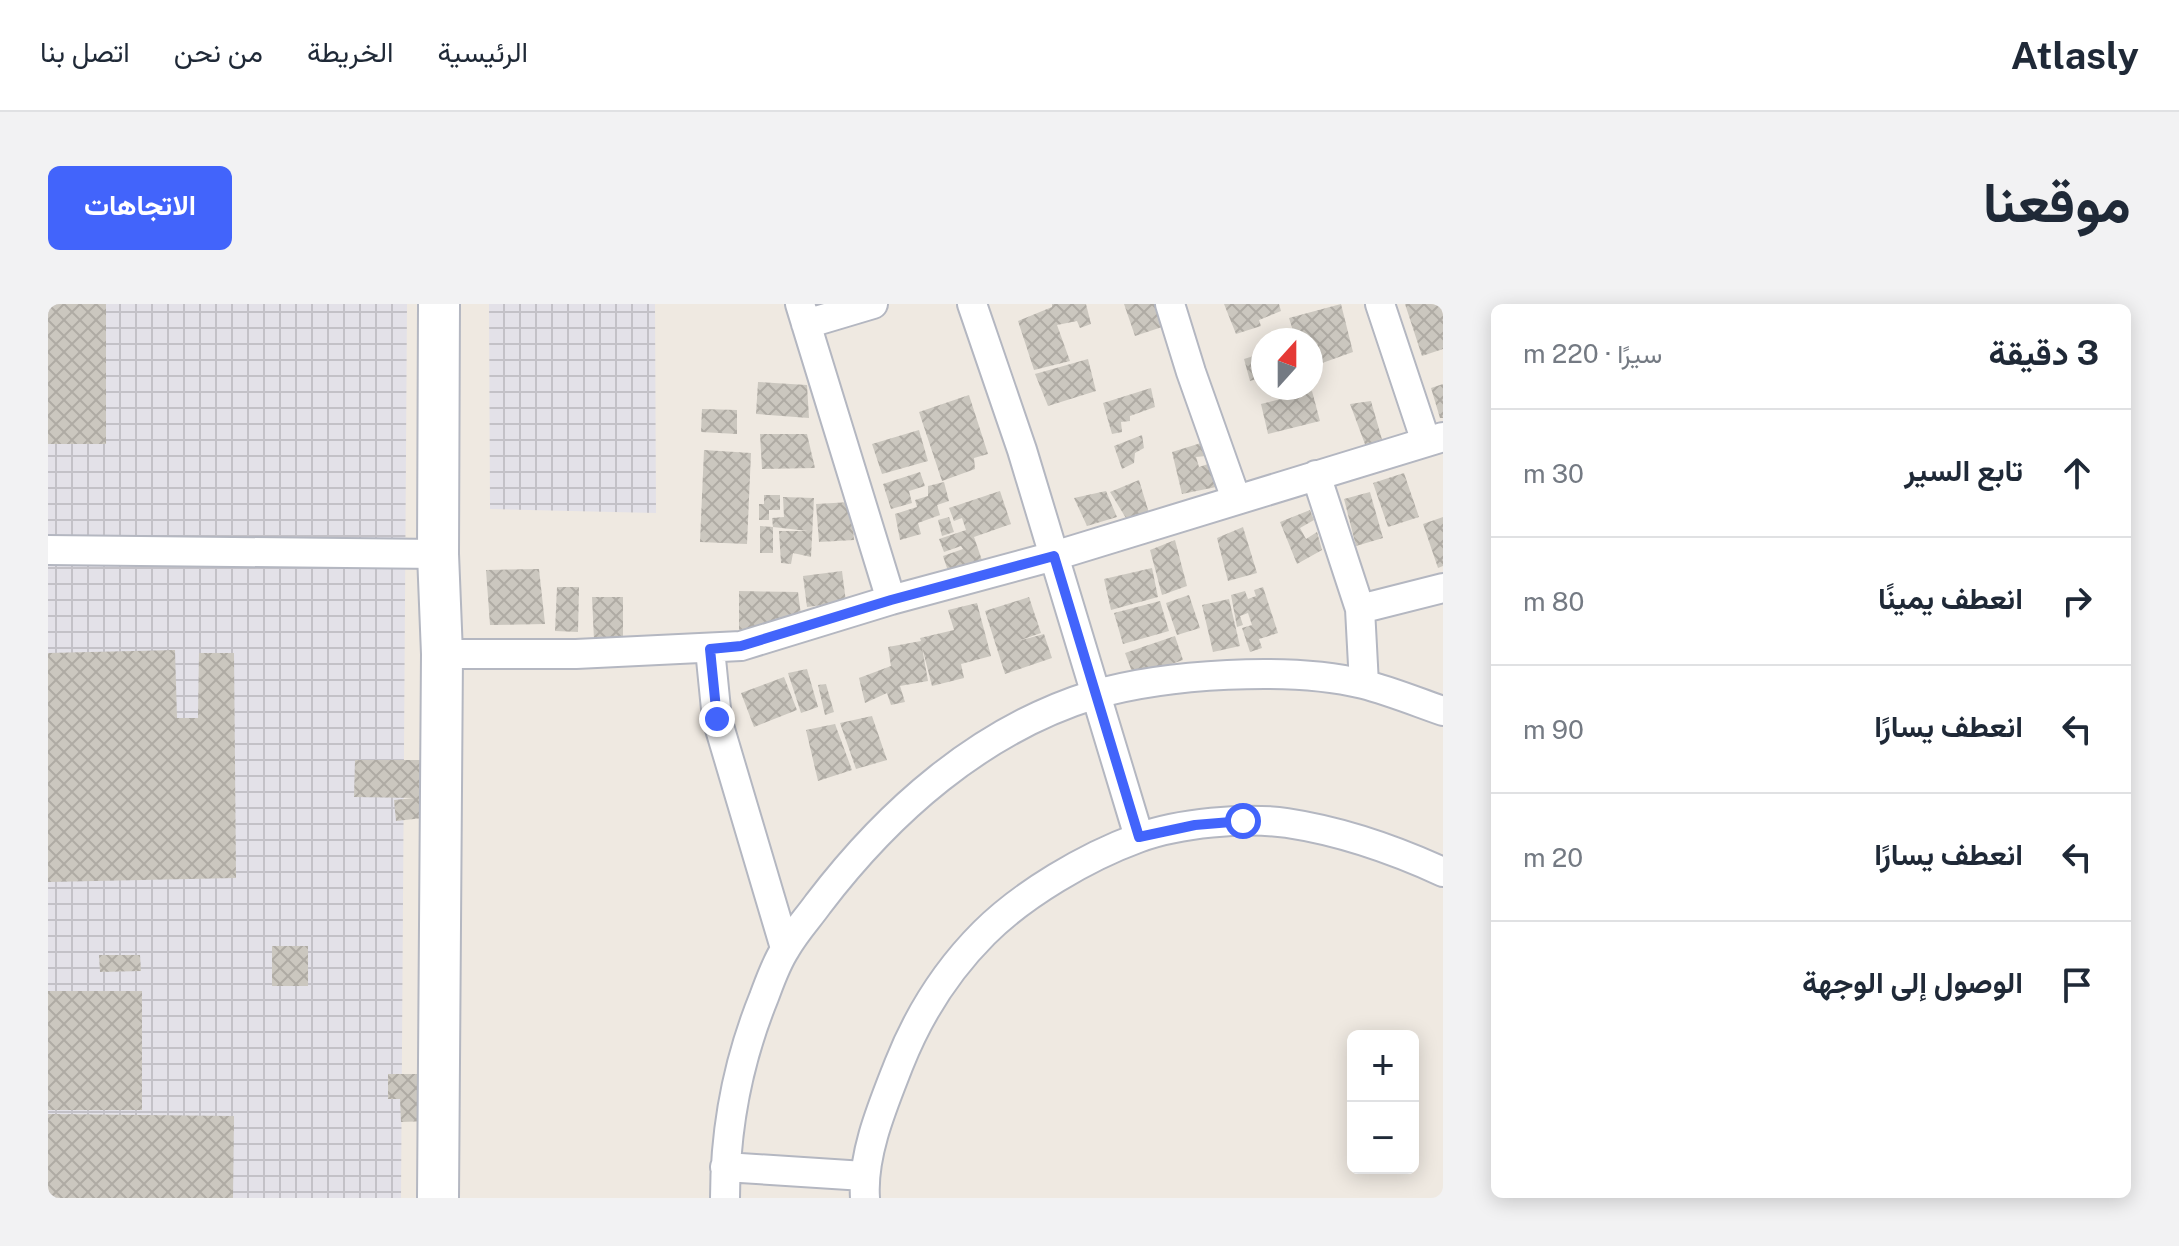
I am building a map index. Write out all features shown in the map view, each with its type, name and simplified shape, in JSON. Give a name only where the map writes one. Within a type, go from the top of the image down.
[{"type":"street","points":[[438,1198],[442,654],[438,554],[439,304]]},
{"type":"street","points":[[873,304],[803,314],[891,600]]},
{"type":"street","points":[[972,304],[1054,556],[1139,837]]},
{"type":"street","points":[[1170,304],[1236,499]]},
{"type":"street","points":[[442,654],[576,654],[741,646],[891,600],[1054,556],[1435,439],[1380,304]]},
{"type":"street","points":[[1316,475],[1360,609],[1364,684]]},
{"type":"street","points":[[48,550],[438,554]]},
{"type":"street","points":[[1360,609],[1443,588]]},
{"type":"street","points":[[710,649],[717,719],[785,948]]},
{"type":"street","points":[[725,1198],[728,1131],[749,1035],[785,948],[840,875],[890,820],[935,780],[1021,727],[1094,695],[1143,685],[1247,674],[1307,676],[1364,684],[1443,711]]},
{"type":"street","points":[[725,1167],[864,1187],[886,1096],[910,1037],[949,973],[984,933],[1030,895],[1079,866],[1139,837],[1195,825],[1243,821],[1286,823],[1346,837],[1443,872]]},
{"type":"shaded area","points":[[48,304],[407,304],[401,1198],[48,1198]]},
{"type":"shaded area","points":[[489,304],[655,304],[656,513],[490,509]]},
{"type":"building","points":[[48,304],[106,304],[106,444],[48,444]]},
{"type":"building","points":[[1052,304],[1086,304],[1091,324],[1080,328],[1077,321],[1057,325],[1070,361],[1034,370],[1018,321],[1052,307]]},
{"type":"building","points":[[1124,304],[1158,304],[1165,326],[1135,336]]},
{"type":"building","points":[[1224,304],[1279,304],[1281,311],[1259,320],[1261,326],[1236,334]]},
{"type":"building","points":[[1341,304],[1353,352],[1323,363],[1323,328],[1292,328],[1289,318]]},
{"type":"building","points":[[1405,304],[1443,304],[1443,349],[1422,356]]},
{"type":"building","points":[[1251,357],[1250,381],[1244,359]]},
{"type":"building","points":[[1088,359],[1096,391],[1048,406],[1035,374]]},
{"type":"building","points":[[758,382],[807,385],[809,418],[756,414]]},
{"type":"building","points":[[1443,384],[1443,418],[1440,418],[1431,388]]},
{"type":"building","points":[[1151,388],[1155,407],[1130,416],[1130,421],[1121,422],[1122,432],[1112,434],[1103,403]]},
{"type":"building","points":[[969,395],[988,454],[974,458],[975,469],[942,481],[919,412]]},
{"type":"building","points":[[1277,400],[1314,400],[1320,421],[1268,434],[1261,404]]},
{"type":"building","points":[[1371,401],[1385,450],[1369,455],[1350,404]]},
{"type":"building","points":[[702,409],[737,410],[737,434],[701,432]]},
{"type":"building","points":[[919,430],[928,461],[882,474],[872,444]]},
{"type":"building","points":[[760,434],[807,434],[815,468],[762,469]]},
{"type":"building","points":[[1142,435],[1144,448],[1135,453],[1134,463],[1122,469],[1114,446]]},
{"type":"building","points":[[1201,443],[1206,456],[1196,457],[1199,467],[1208,464],[1216,487],[1182,494],[1172,452]]},
{"type":"building","points":[[704,450],[751,453],[747,544],[700,542]]},
{"type":"building","points":[[920,472],[925,486],[909,491],[912,503],[891,509],[883,484]]},
{"type":"building","points":[[1404,473],[1419,517],[1388,527],[1373,483]]},
{"type":"building","points":[[1139,480],[1152,523],[1129,523],[1110,492]]},
{"type":"building","points":[[944,482],[949,501],[937,505],[940,515],[918,523],[921,534],[900,540],[895,514],[917,507],[915,500],[928,496],[928,486]]},
{"type":"building","points":[[1000,491],[1011,524],[974,537],[985,569],[951,580],[943,556],[963,549],[961,546],[944,552],[939,539],[966,530],[962,518],[954,521],[949,508]]},
{"type":"building","points":[[1106,491],[1117,517],[1087,526],[1074,498]]},
{"type":"building","points":[[1370,492],[1383,538],[1356,546],[1344,499]]},
{"type":"building","points":[[764,495],[780,495],[780,510],[769,510],[769,520],[759,520],[759,504],[764,504]]},
{"type":"building","points":[[783,497],[814,498],[811,557],[793,553],[791,564],[781,563],[779,531],[808,531],[773,527],[772,518],[784,517]]},
{"type":"building","points":[[851,502],[854,540],[819,542],[816,504]]},
{"type":"building","points":[[1310,510],[1314,520],[1300,528],[1306,539],[1317,532],[1322,550],[1297,564],[1280,522]]},
{"type":"building","points":[[949,517],[954,532],[942,536],[938,520]]},
{"type":"building","points":[[1443,517],[1443,566],[1438,568],[1423,524]]},
{"type":"building","points":[[760,526],[773,527],[773,553],[760,553]]},
{"type":"building","points":[[1243,527],[1257,573],[1228,581],[1217,538]]},
{"type":"building","points":[[1175,540],[1187,586],[1162,595],[1150,550]]},
{"type":"building","points":[[1152,568],[1158,597],[1111,610],[1104,579]]},
{"type":"building","points":[[539,569],[545,624],[490,625],[486,570]]},
{"type":"building","points":[[842,571],[846,602],[807,607],[803,576]]},
{"type":"building","points":[[557,587],[579,587],[578,632],[555,631]]},
{"type":"building","points":[[1263,587],[1278,633],[1259,639],[1262,648],[1250,652],[1242,628],[1252,625],[1248,613],[1240,616],[1243,625],[1237,627],[1231,595],[1245,591],[1248,599],[1256,596],[1254,590]]},
{"type":"building","points":[[739,591],[798,592],[802,623],[739,643]]},
{"type":"building","points":[[1189,595],[1200,628],[1177,635],[1166,603]]},
{"type":"building","points":[[592,597],[623,597],[623,640],[594,640]]},
{"type":"building","points":[[1029,597],[1041,633],[1018,641],[1044,634],[1052,658],[1005,674],[985,611]]},
{"type":"building","points":[[1229,599],[1240,646],[1213,652],[1202,605]]},
{"type":"building","points":[[1160,601],[1169,631],[1123,644],[1114,613]]},
{"type":"building","points":[[977,603],[991,656],[961,664],[964,678],[932,686],[922,647],[928,681],[900,686],[905,702],[891,705],[887,693],[865,703],[859,678],[891,666],[888,647],[921,641],[920,638],[954,630],[948,610]]},
{"type":"building","points":[[1175,636],[1183,660],[1134,677],[1125,653]]},
{"type":"building","points":[[175,650],[177,718],[198,718],[199,653],[234,653],[236,878],[48,882],[48,653]]},
{"type":"building","points":[[807,669],[818,707],[801,713],[788,673]]},
{"type":"building","points":[[784,677],[797,710],[754,727],[741,693]]},
{"type":"building","points":[[826,684],[834,712],[825,715],[818,685]]},
{"type":"building","points":[[872,716],[887,760],[856,769],[840,723]]},
{"type":"building","points":[[835,724],[852,770],[818,781],[806,730]]},
{"type":"building","points":[[355,760],[427,760],[425,797],[420,797],[423,818],[396,821],[394,800],[415,798],[354,797]]},
{"type":"building","points":[[272,946],[308,946],[308,986],[272,986]]},
{"type":"building","points":[[99,955],[140,955],[141,971],[100,972]]},
{"type":"building","points":[[48,991],[142,991],[142,1110],[48,1110]]},
{"type":"building","points":[[388,1074],[428,1074],[430,1121],[401,1122],[400,1099],[388,1099]]},
{"type":"building","points":[[48,1114],[234,1116],[233,1198],[48,1198]]},
{"type":"route","points":[[717,719],[710,649],[741,646],[891,600],[1054,556],[1139,837],[1195,825],[1243,821]]}]
